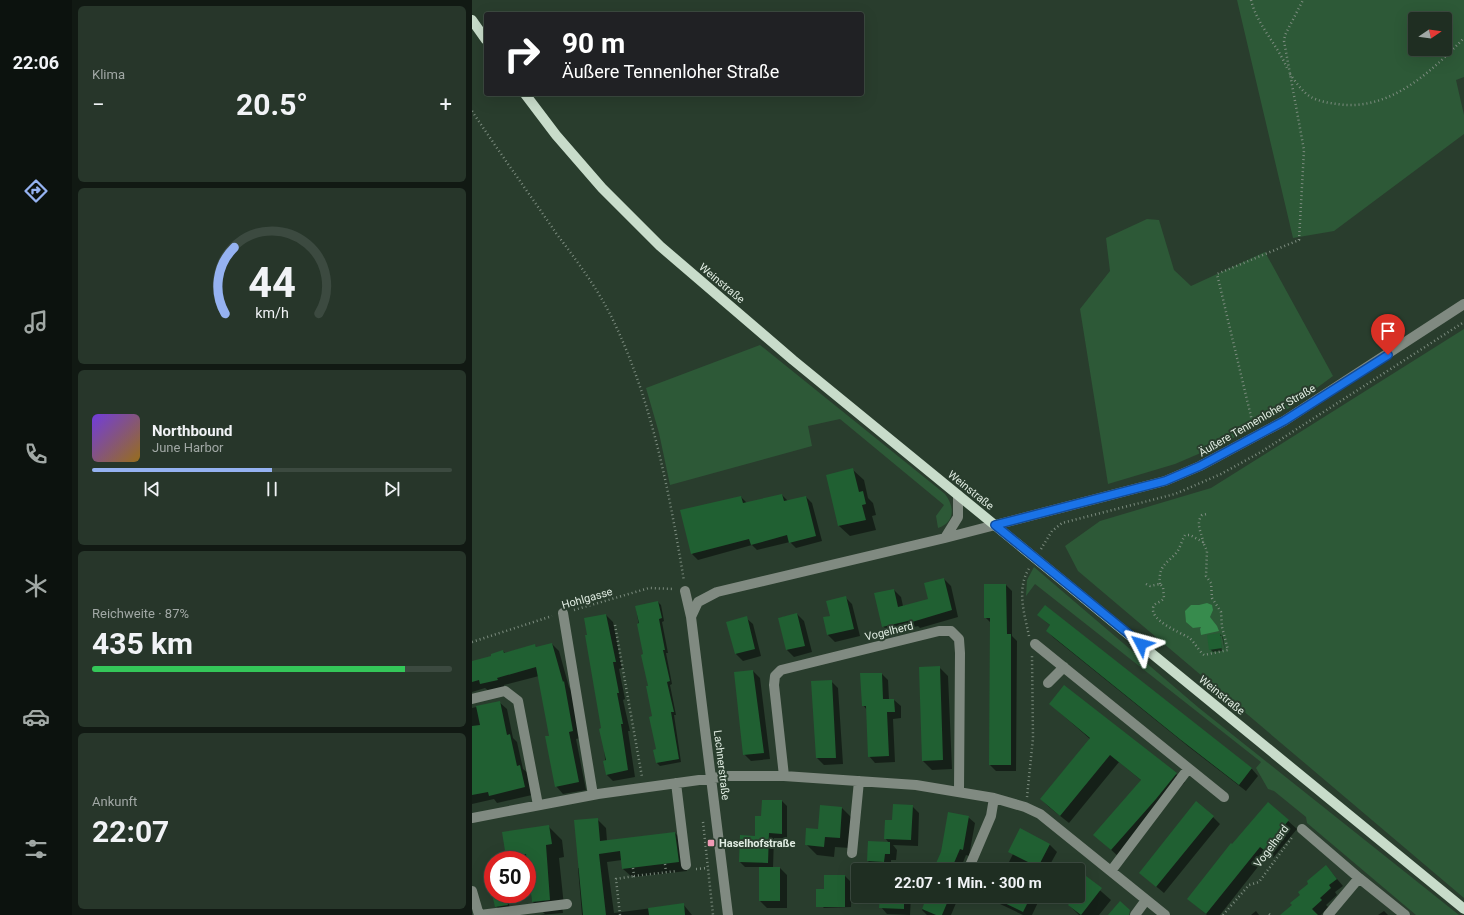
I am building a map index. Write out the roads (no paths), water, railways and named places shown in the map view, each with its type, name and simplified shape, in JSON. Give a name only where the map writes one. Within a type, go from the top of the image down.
[{"type":"main road","points":[[472,20],[484,37]]},
{"type":"main road","name":"Weinstraße","points":[[527,96],[556,135],[602,188],[660,246],[793,360],[1464,909]]},
{"type":"street","name":"Äußere Tennenloher Straße","points":[[995,525],[1165,481],[1200,466],[1256,437],[1342,385],[1464,304]]},
{"type":"street","points":[[944,538],[958,517],[958,496]]},
{"type":"street","points":[[691,617],[698,602],[717,592],[995,525]]},
{"type":"street","name":"Lachnerstraße","points":[[685,591],[691,617],[728,915]]},
{"type":"street","points":[[563,613],[593,795]]},
{"type":"street","name":"Vogelherd","points":[[784,776],[774,685],[775,676],[780,670],[939,631],[951,631],[959,639],[960,652],[959,791]]},
{"type":"street","points":[[1032,644],[1064,667],[1224,798]]},
{"type":"street","points":[[1048,683],[1064,667]]},
{"type":"street","points":[[472,699],[505,691],[518,701],[538,805]]},
{"type":"street","points":[[1111,870],[1188,769]]},
{"type":"street","points":[[472,818],[593,795],[712,777],[784,776],[916,785],[959,791],[994,798],[1025,807],[1040,814],[1056,825],[1164,915]]},
{"type":"street","points":[[852,853],[859,781]]},
{"type":"street","points":[[676,783],[687,869]]},
{"type":"street","points":[[971,863],[991,816],[994,798]]},
{"type":"street","name":"Vogelherd","points":[[1302,829],[1405,915]]},
{"type":"street","points":[[1328,915],[1360,878]]},
{"type":"street","points":[[472,891],[480,915],[568,904]]},
{"type":"street","points":[[1135,915],[1146,900]]},
{"type":"place","name":"Haselhofstraße","points":[[711,843]]}]
